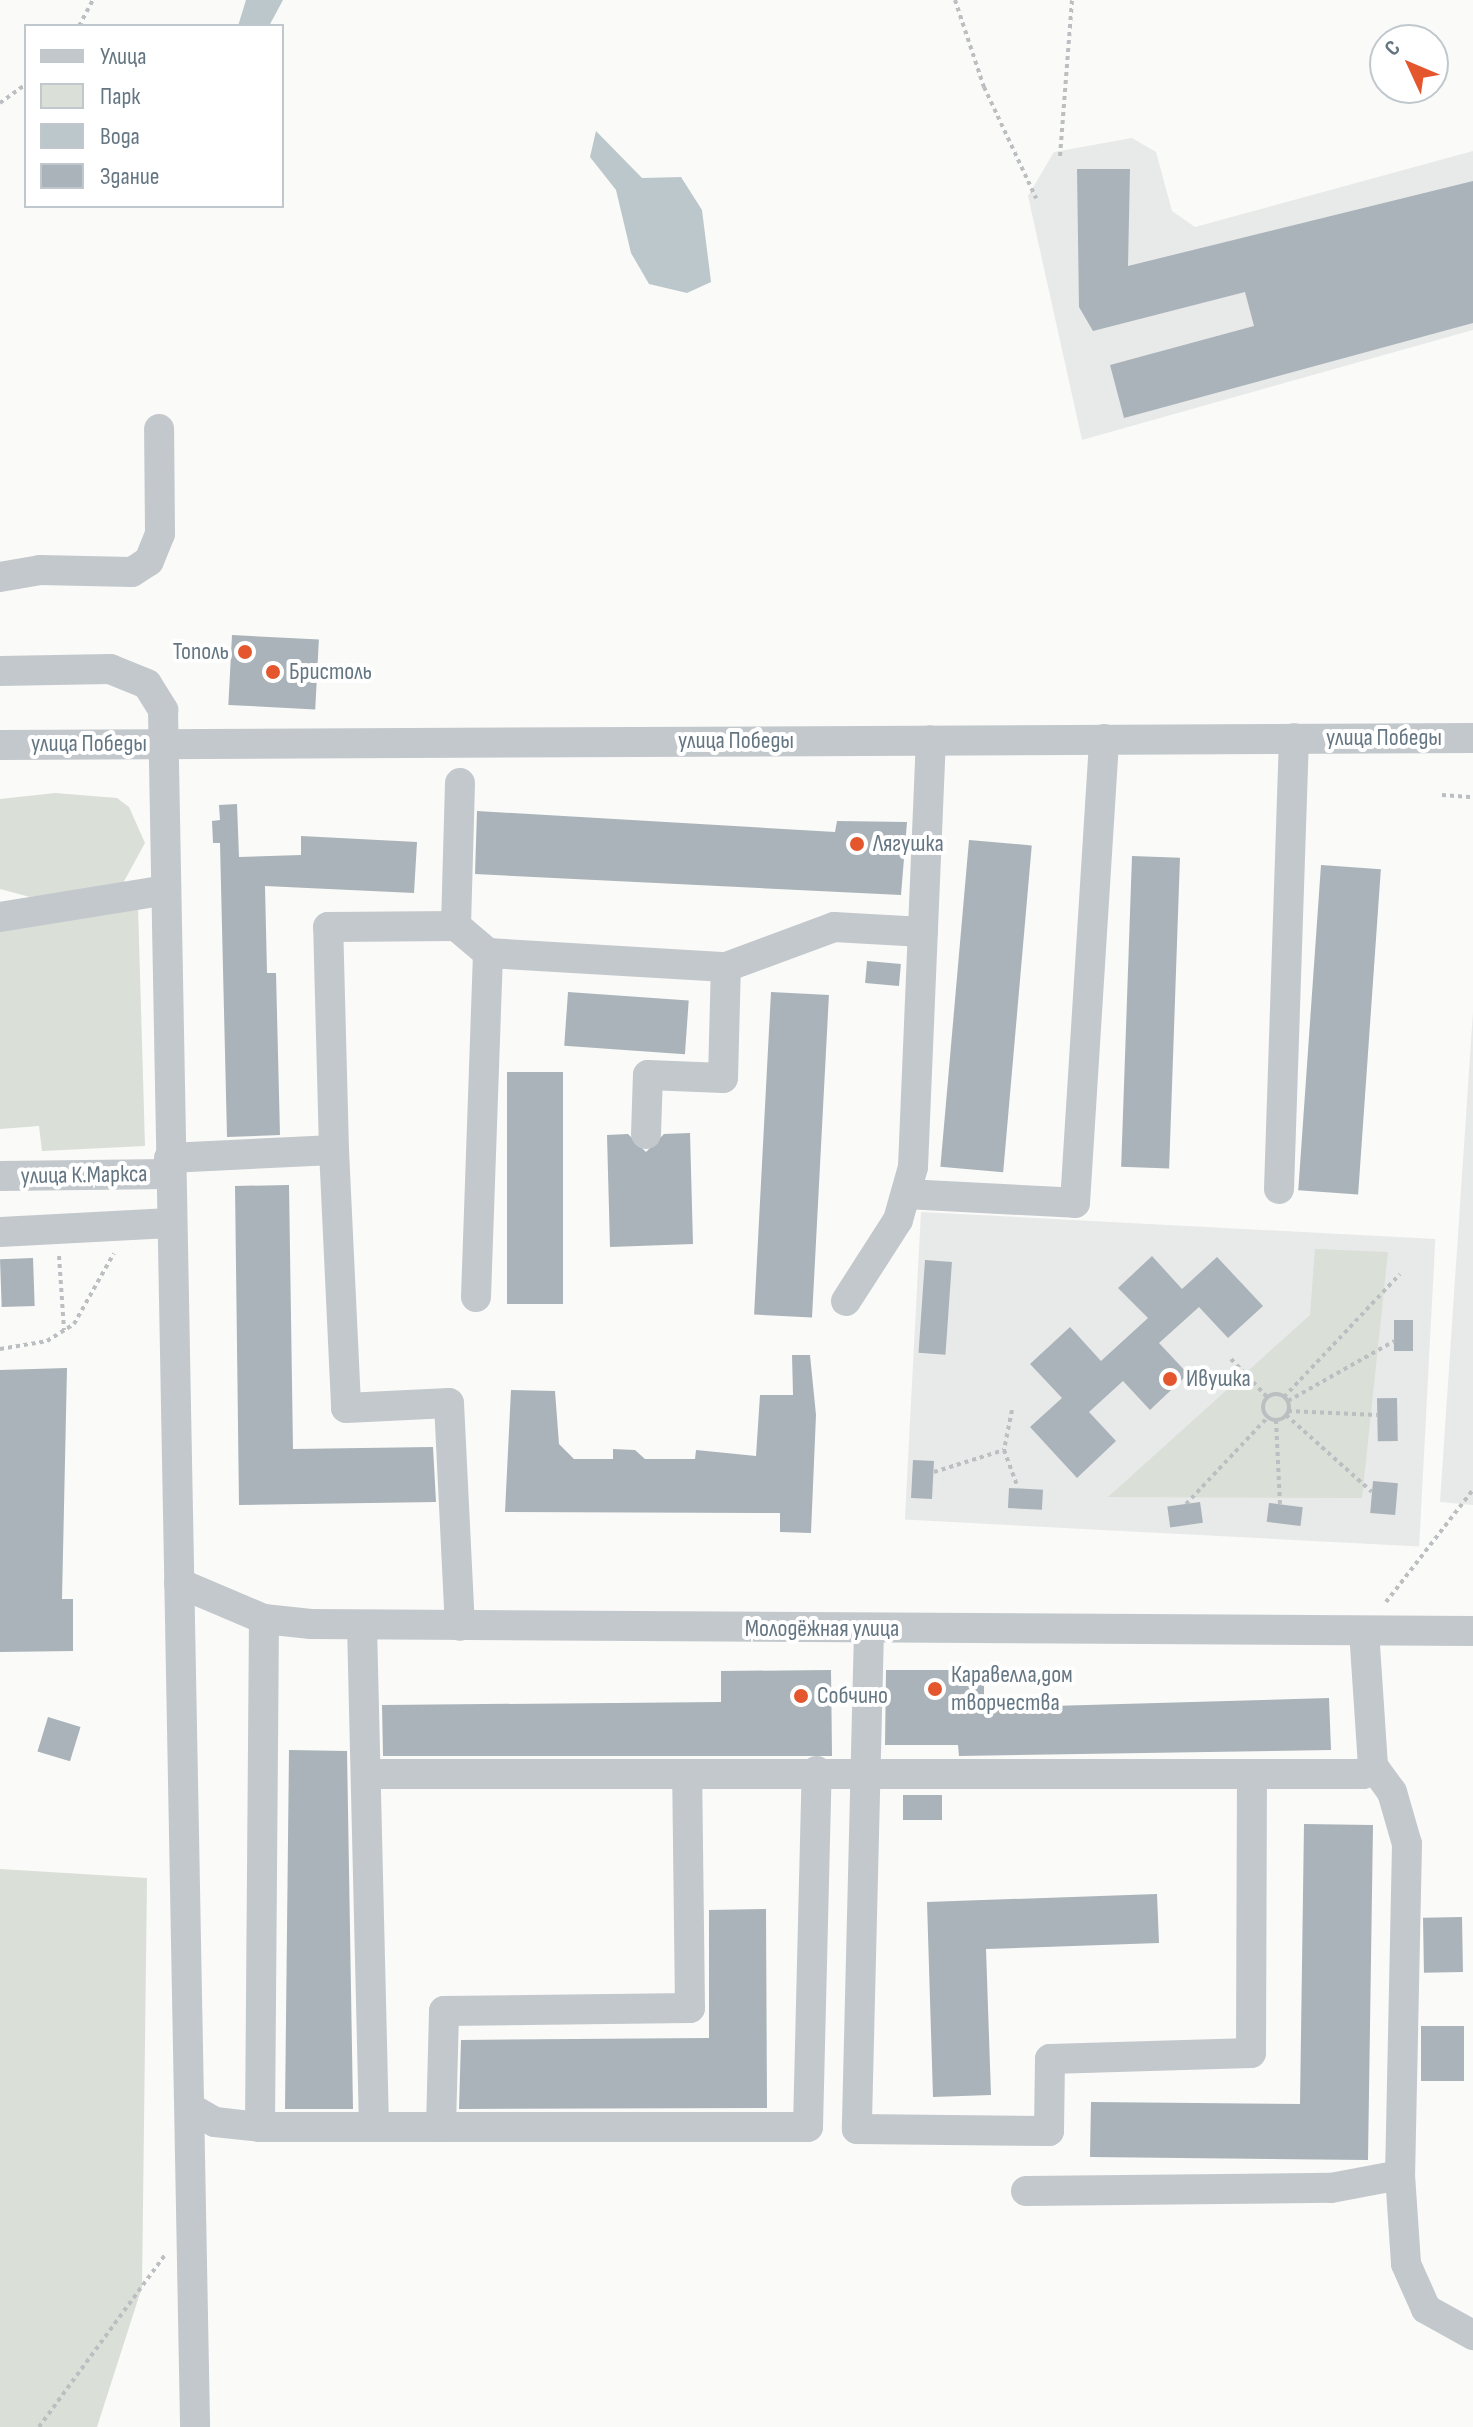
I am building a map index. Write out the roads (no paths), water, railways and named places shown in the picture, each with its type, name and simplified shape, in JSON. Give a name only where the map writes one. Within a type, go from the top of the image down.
[{"type":"street","points":[[0,577],[40,570],[132,572],[149,561],[160,534],[159,429]]},
{"type":"street","points":[[0,671],[110,669],[147,684],[163,710],[170,1223],[194,2110],[195,2427]]},
{"type":"street","points":[[1279,1189],[1294,738]]},
{"type":"street","name":"улица Победы","points":[[0,745],[1473,738]]},
{"type":"street","points":[[906,1194],[1075,1203],[1104,739]]},
{"type":"street","points":[[846,1301],[898,1220],[913,1167],[931,740]]},
{"type":"street","points":[[456,926],[460,783]]},
{"type":"street","points":[[0,917],[166,890]]},
{"type":"street","points":[[460,1626],[449,1403],[346,1408],[328,927],[456,926],[488,953],[726,967],[834,927],[923,932]]},
{"type":"street","points":[[476,1297],[488,953]]},
{"type":"street","points":[[646,1134],[648,1075],[723,1078],[726,967]]},
{"type":"street","name":"улица К.Маркса","points":[[0,1176],[169,1166],[334,1150]]},
{"type":"street","points":[[0,1232],[170,1223]]},
{"type":"street","name":"Молодёжная улица","points":[[179,1583],[264,1619],[362,1625],[1473,1631]]},
{"type":"street","points":[[260,2127],[264,1619]]},
{"type":"street","points":[[362,1625],[374,2127]]},
{"type":"street","points":[[869,1630],[870,1769],[857,2129],[1049,2131],[1050,2059],[1251,2053],[1252,1775]]},
{"type":"street","points":[[1364,1631],[1373,1766],[1392,1792],[1407,1844],[1400,2175],[1413,2288],[1443,2322],[1473,2335]]},
{"type":"street","points":[[366,1774],[687,1775],[870,1769],[1252,1775],[1363,1774],[1373,1766]]},
{"type":"street","points":[[194,2110],[215,2122],[260,2127],[808,2127],[817,1771]]},
{"type":"street","points":[[441,2127],[444,2011],[690,2008],[687,1775]]},
{"type":"street","points":[[1026,2191],[1331,2188],[1400,2175]]},
{"type":"water","points":[[246,0],[283,0],[270,24],[239,24]]},
{"type":"water","points":[[596,131],[642,178],[681,177],[702,210],[711,282],[687,293],[649,284],[631,253],[616,190],[590,157]]},
{"type":"place","name":"Тополь","points":[[245,652]]},
{"type":"place","name":"Бристоль","points":[[273,672]]},
{"type":"place","name":"Лягушка","points":[[857,844]]},
{"type":"place","name":"Ивушка","points":[[1170,1379]]},
{"type":"place","name":"Каравелла,дом творчества","points":[[935,1689]]},
{"type":"place","name":"Собчино","points":[[801,1696]]}]
